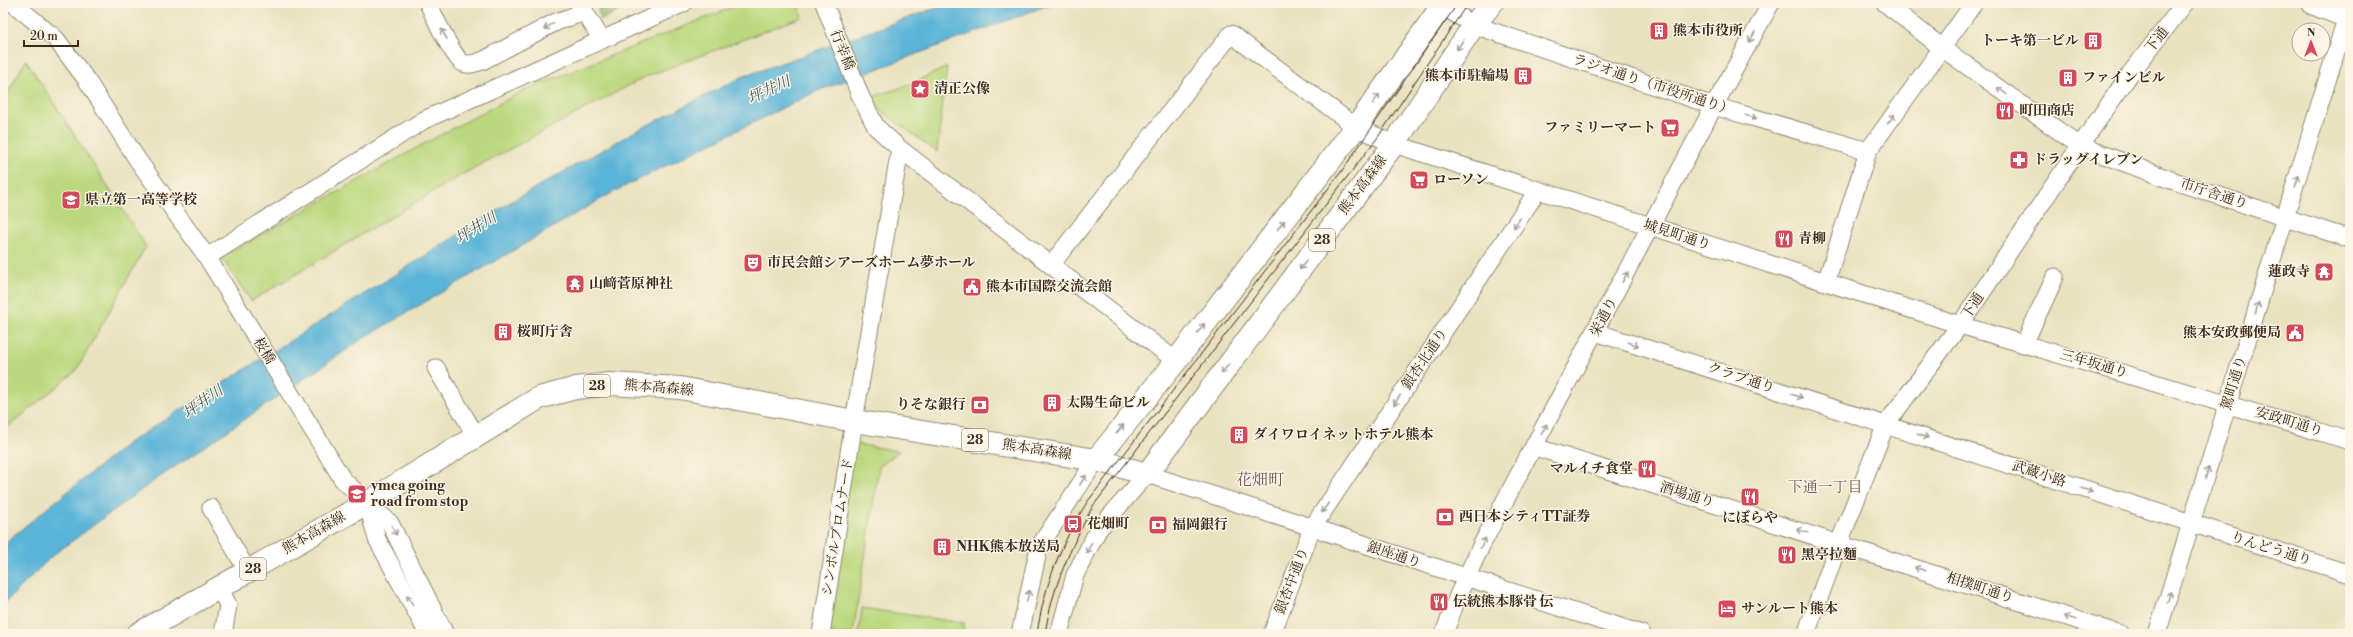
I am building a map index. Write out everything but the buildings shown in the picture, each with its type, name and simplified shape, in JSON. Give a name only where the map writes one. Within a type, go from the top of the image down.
[{"type":"main road","name":"熊本高森線","points":[[138,634],[367,503],[540,398],[576,388],[610,384],[680,388],[854,421],[1096,460],[1147,474],[1394,144],[1474,25],[1492,3]]},
{"type":"main road","points":[[2312,3],[2349,14]]},
{"type":"main road","points":[[1096,460],[1176,361],[1356,127],[1443,5]]},
{"type":"street","name":"桜橋","points":[[13,3],[56,39],[86,79],[137,159],[207,257],[343,480],[390,522],[445,634]]},
{"type":"street","points":[[428,3],[454,54],[462,63],[470,65],[482,62],[582,8],[602,40]]},
{"type":"street","name":"栄通り","points":[[1444,634],[1466,578],[1714,106],[1771,3]]},
{"type":"street","name":"市庁舎通り","points":[[1887,3],[1942,48],[2080,146],[2171,180],[2350,239]]},
{"type":"street","points":[[1826,282],[1868,151],[1974,3]]},
{"type":"street","name":"下通","points":[[1806,634],[1839,543],[1886,424],[1960,325],[2130,74],[2185,3]]},
{"type":"street","name":"行幸橋","points":[[824,4],[860,95],[876,127],[900,149],[1176,361]]},
{"type":"street","points":[[207,257],[424,120],[602,40],[673,5]]},
{"type":"street","name":"ラジオ通り（市役所通り）","points":[[1443,5],[1474,25],[1714,106],[1868,151]]},
{"type":"street","name":"駕町通り","points":[[2157,634],[2349,14]]},
{"type":"street","name":"城見町通り","points":[[1052,265],[1231,34],[1356,127],[1394,144],[1960,325]]},
{"type":"street","name":"シンボルプロムナード","points":[[821,634],[854,421],[900,149]]},
{"type":"street","name":"銀杏北通り","points":[[1312,528],[1538,190]]},
{"type":"street","points":[[2024,344],[2055,277]]},
{"type":"street","name":"三年坂通り","points":[[1960,325],[2228,403]]},
{"type":"street","name":"クラブ通り","points":[[1595,332],[1886,424]]},
{"type":"street","points":[[436,368],[476,436]]},
{"type":"street","name":"安政町通り","points":[[2228,403],[2350,441]]},
{"type":"street","name":"武蔵小路","points":[[1886,424],[2192,524]]},
{"type":"street","name":"酒場通り","points":[[1535,447],[1839,543]]},
{"type":"street","points":[[1020,634],[1039,548],[1096,460]]},
{"type":"street","points":[[1059,634],[1075,575],[1098,530],[1147,474]]},
{"type":"street","name":"銀座通り","points":[[1147,474],[1642,634]]},
{"type":"street","points":[[367,503],[377,539],[428,634]]},
{"type":"street","points":[[211,508],[248,572]]},
{"type":"street","name":"りんどう通り","points":[[2192,524],[2350,574]]},
{"type":"street","name":"銀杏中通り","points":[[1272,634],[1312,528]]},
{"type":"street","name":"相撲町通り","points":[[1839,543],[2121,634]]},
{"type":"street","points":[[219,587],[228,606],[223,634]]},
{"type":"green space","points":[[603,3],[635,3],[601,20],[598,10]]},
{"type":"green space","points":[[743,3],[798,3],[802,17],[645,77],[463,174],[251,301],[221,257],[429,141],[525,90]]},
{"type":"green space","points":[[26,60],[146,246],[76,371],[3,431],[3,101]]},
{"type":"green space","points":[[947,67],[937,152],[881,111],[872,97],[906,86]]},
{"type":"green space","points":[[851,443],[899,451],[879,467],[853,634],[821,634]]},
{"type":"green space","points":[[862,608],[964,623],[963,634],[858,634]]},
{"type":"water","name":"坪井川","points":[[950,3],[1054,3],[815,92],[615,191],[367,336],[148,485],[52,556],[3,605],[3,544],[128,443],[512,201],[634,132],[742,77]]},
{"type":"tram line","points":[[1037,634],[1044,599],[1055,565],[1070,532],[1088,501],[1341,172],[1458,3]]},
{"type":"tram line","points":[[1045,634],[1057,584],[1070,552],[1093,506],[1378,137],[1468,3]]},
{"type":"place","name":"熊本市役所","points":[[1659,31]]},
{"type":"place","name":"トーキ第一ビル","points":[[2093,41]]},
{"type":"place","name":"熊本市駐輪場","points":[[1523,76]]},
{"type":"place","name":"ファインビル","points":[[2068,78]]},
{"type":"place","name":"清正公像","points":[[920,89]]},
{"type":"place","name":"町田商店","points":[[2005,111]]},
{"type":"place","name":"ファミリーマート","points":[[1670,128]]},
{"type":"place","name":"ドラッグイレブン","points":[[2019,160]]},
{"type":"place","name":"ローソン","points":[[1419,180]]},
{"type":"place","name":"県立第一高等学校","points":[[71,200]]},
{"type":"place","name":"青柳","points":[[1784,239]]},
{"type":"place","name":"市民会館シアーズホーム夢ホール","points":[[753,263]]},
{"type":"place","name":"蓮政寺","points":[[2324,272]]},
{"type":"place","name":"山﨑菅原神社","points":[[575,284]]},
{"type":"place","name":"熊本市国際交流会館","points":[[972,287]]},
{"type":"place","name":"桜町庁舎","points":[[503,332]]},
{"type":"place","name":"熊本安政郵便局","points":[[2295,333]]},
{"type":"place","name":"太陽生命ビル","points":[[1052,403]]},
{"type":"place","name":"りそな銀行","points":[[980,405]]},
{"type":"place","name":"ダイワロイネットホテル熊本","points":[[1239,435]]},
{"type":"place","name":"マルイチ食堂","points":[[1647,469]]},
{"type":"place","name":"ymca going road from stop","points":[[357,494]]},
{"type":"place","name":"にぼらや","points":[[1750,497]]},
{"type":"place","name":"西日本シティTT証券","points":[[1445,517]]},
{"type":"place","name":"花畑町","points":[[1073,524]]},
{"type":"place","name":"福岡銀行","points":[[1158,525]]},
{"type":"place","name":"NHK熊本放送局","points":[[942,547]]},
{"type":"place","name":"黑亭拉麵","points":[[1787,555]]},
{"type":"place","name":"伝統熊本豚骨 伝","points":[[1439,602]]},
{"type":"place","name":"サンルート熊本","points":[[1727,609]]},
{"type":"district","name":"花畑町","points":[[1260,480]]},
{"type":"district","name":"下通一丁目","points":[[1825,487]]}]
